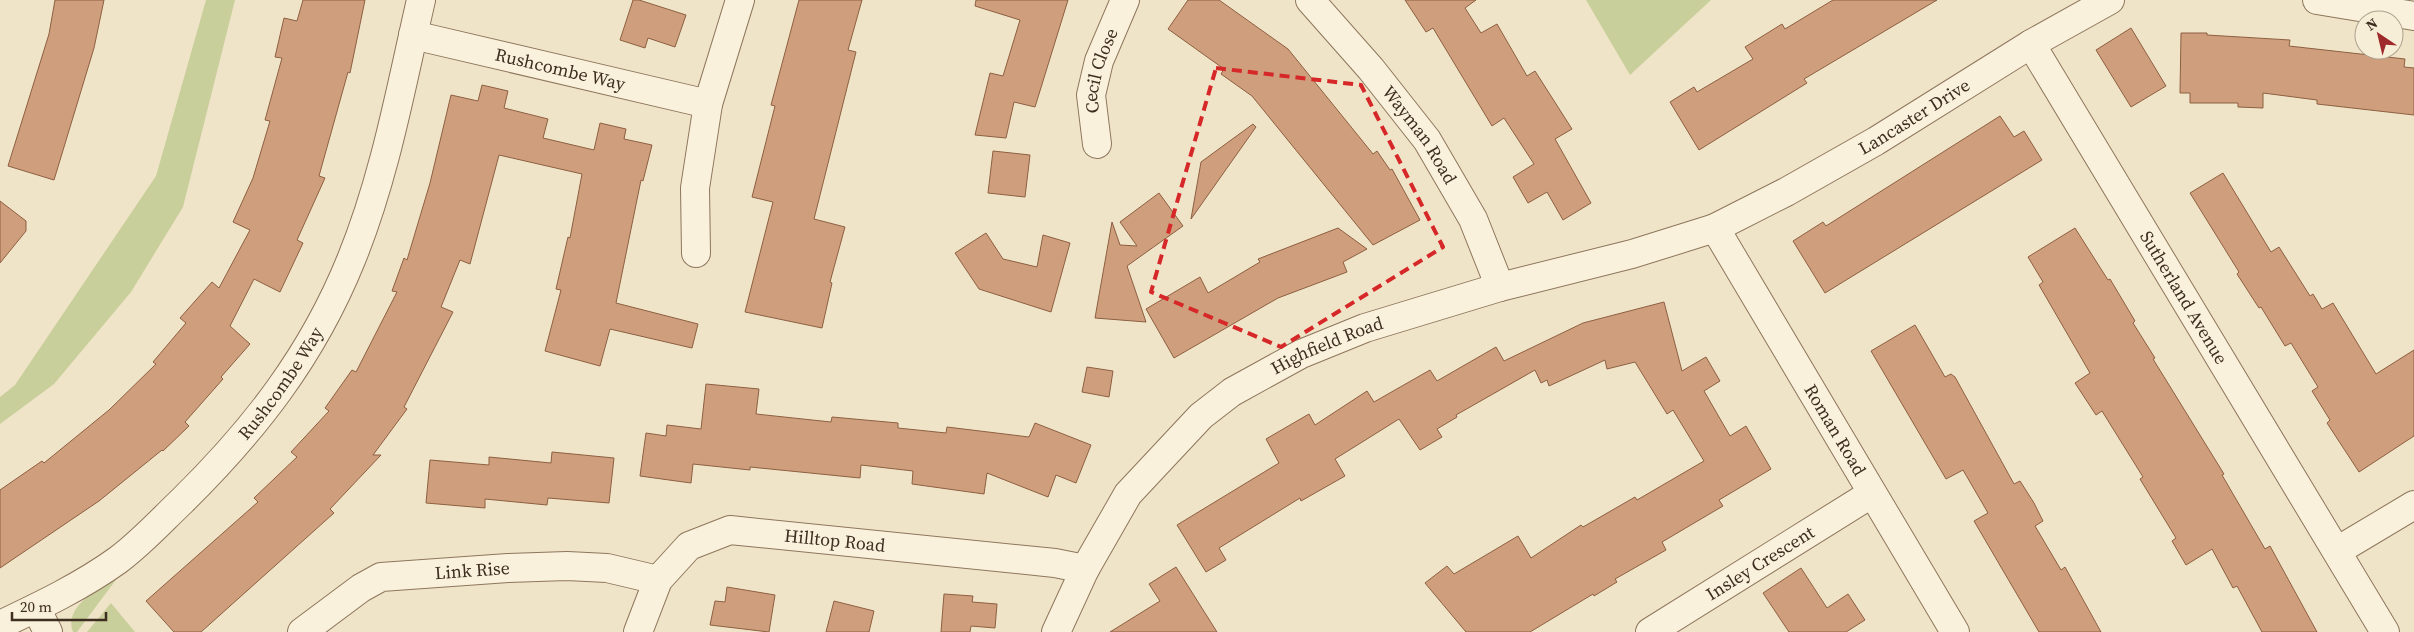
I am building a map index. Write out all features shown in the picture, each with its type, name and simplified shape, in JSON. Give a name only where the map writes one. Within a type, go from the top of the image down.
[{"type":"street","name":"Rushcombe Way","points":[[0,625],[36,608],[118,560],[147,534],[244,436],[284,384],[316,333],[351,260],[388,151],[421,0]]},
{"type":"street","points":[[696,253],[695,188],[708,104],[740,0]]},
{"type":"street","name":"Cecil Close","points":[[1097,144],[1091,96],[1099,61],[1124,0]]},
{"type":"street","name":"Wayman Road","points":[[1310,0],[1371,69],[1427,140],[1473,219],[1500,287]]},
{"type":"street","name":"Lancaster Drive","points":[[1715,228],[1786,192],[1876,141],[2031,44],[2110,0]]},
{"type":"street","points":[[2317,0],[2414,16]]},
{"type":"street","name":"Rushcombe Way","points":[[413,35],[708,104]]},
{"type":"street","name":"Sutherland Avenue","points":[[2031,44],[2385,632]]},
{"type":"street","name":"Highfield Road","points":[[1056,632],[1085,569],[1128,494],[1201,416],[1232,392],[1301,354],[1365,328],[1500,287],[1632,254],[1715,228]]},
{"type":"street","name":"Roman Road","points":[[1715,228],[1871,494],[1955,632]]},
{"type":"street","name":"Insley Crescent","points":[[1650,632],[1871,494]]},
{"type":"street","points":[[2337,551],[2414,505]]},
{"type":"street","name":"Hilltop Road","points":[[638,632],[658,580],[689,546],[730,530],[1055,563],[1085,569]]},
{"type":"street","name":"Link Rise","points":[[302,632],[361,588],[381,577],[566,566],[606,568],[658,580]]},
{"type":"street","points":[[36,608],[48,632]]},
{"type":"highlighted area","points":[[1216,68],[1361,85],[1443,247],[1281,347],[1151,292]]},
{"type":"green space","points":[[206,0],[235,0],[183,207],[131,292],[54,384],[0,424],[0,397],[15,385],[156,176]]},
{"type":"green space","points":[[1586,0],[1711,0],[1630,75]]},
{"type":"green space","points":[[118,577],[77,632],[73,632],[71,623],[73,614],[78,606],[93,592]]},
{"type":"green space","points":[[111,603],[135,632],[87,632]]},
{"type":"building","points":[[55,0],[104,0],[94,48],[54,180],[8,166],[49,34]]},
{"type":"building","points":[[303,0],[365,0],[350,73],[348,72],[319,176],[325,178],[297,240],[303,243],[280,292],[254,279],[230,326],[250,344],[221,377],[223,379],[185,422],[189,426],[163,451],[99,501],[0,568],[0,490],[42,461],[44,463],[109,410],[156,364],[153,362],[186,323],[180,318],[212,282],[219,288],[250,230],[233,222],[253,178],[270,121],[265,120],[282,58],[275,57],[284,18],[297,21]]},
{"type":"building","points":[[633,0],[639,0],[686,15],[675,47],[648,38],[645,48],[620,40]]},
{"type":"building","points":[[799,0],[862,0],[848,50],[856,52],[814,219],[845,227],[830,282],[832,283],[822,328],[745,312],[773,202],[752,197],[775,106],[771,105]]},
{"type":"building","points":[[976,0],[1068,0],[1035,107],[1014,102],[1006,138],[975,135],[990,73],[1003,76],[1020,20],[975,6]]},
{"type":"building","points":[[1188,0],[1219,0],[1288,49],[1373,154],[1377,151],[1390,170],[1392,169],[1420,220],[1373,245],[1252,96],[1221,74],[1224,69],[1168,29]]},
{"type":"building","points":[[1405,0],[1476,0],[1465,8],[1481,33],[1497,24],[1527,76],[1535,71],[1572,129],[1555,139],[1591,203],[1563,220],[1547,192],[1528,203],[1513,177],[1534,164],[1504,118],[1492,126],[1433,28],[1426,32]]},
{"type":"building","points":[[1833,0],[1937,0],[1804,79],[1807,83],[1699,150],[1670,102],[1694,87],[1697,92],[1753,59],[1745,47],[1782,24],[1785,29]]},
{"type":"building","points":[[2131,28],[2166,86],[2131,107],[2096,50]]},
{"type":"building","points":[[2181,33],[2207,33],[2207,35],[2290,40],[2289,46],[2354,53],[2354,60],[2405,59],[2404,67],[2414,68],[2414,115],[2317,104],[2317,100],[2263,93],[2263,108],[2238,107],[2238,103],[2190,103],[2190,93],[2180,93]]},
{"type":"building","points":[[482,85],[508,91],[504,108],[548,119],[543,138],[594,150],[600,123],[626,129],[624,139],[652,145],[643,181],[641,180],[616,303],[698,324],[692,348],[610,329],[600,366],[545,351],[561,290],[556,289],[568,237],[570,238],[582,174],[499,155],[470,264],[460,260],[441,307],[453,312],[404,407],[407,409],[373,455],[381,455],[330,509],[334,513],[201,632],[174,632],[146,601],[258,502],[254,498],[297,457],[291,452],[329,411],[325,408],[352,370],[356,372],[397,292],[392,291],[404,258],[407,260],[430,183],[451,95],[478,101]]},
{"type":"building","points":[[2000,116],[2014,137],[2024,131],[2042,160],[1825,293],[1793,241],[1823,222],[1826,226]]},
{"type":"building","points":[[1253,124],[1256,127],[1191,219],[1201,162]]},
{"type":"building","points":[[993,151],[1030,155],[1025,197],[988,193]]},
{"type":"building","points":[[2223,173],[2271,252],[2279,247],[2310,296],[2313,294],[2322,309],[2333,303],[2376,374],[2414,350],[2414,436],[2359,472],[2327,423],[2330,420],[2312,391],[2318,387],[2291,343],[2285,346],[2261,307],[2259,308],[2190,193]]},
{"type":"building","points":[[1159,193],[1183,226],[1127,266],[1146,322],[1095,318],[1112,222],[1120,245],[1137,246],[1120,222]]},
{"type":"building","points":[[0,201],[26,221],[26,231],[0,263]]},
{"type":"building","points":[[1338,228],[1367,249],[1343,262],[1347,272],[1278,298],[1174,358],[1146,309],[1200,277],[1208,293],[1260,262],[1258,259]]},
{"type":"building","points":[[2075,228],[2108,280],[2110,279],[2135,321],[2133,323],[2155,358],[2153,359],[2224,474],[2222,475],[2265,549],[2270,546],[2317,632],[2262,632],[2237,586],[2233,588],[2212,549],[2186,565],[2172,541],[2176,538],[2140,479],[2143,477],[2102,411],[2096,415],[2075,383],[2090,373],[2039,285],[2043,282],[2028,257]]},
{"type":"building","points":[[986,233],[1003,259],[1037,267],[1043,235],[1070,243],[1051,312],[979,289],[955,253]]},
{"type":"building","points":[[1664,302],[1682,371],[1706,357],[1720,381],[1704,391],[1730,436],[1746,426],[1771,469],[1719,500],[1723,506],[1662,542],[1666,550],[1615,579],[1617,582],[1594,596],[1593,594],[1530,632],[1466,632],[1425,583],[1447,566],[1454,574],[1518,536],[1531,558],[1581,525],[1583,527],[1635,497],[1637,500],[1704,461],[1673,410],[1667,414],[1635,362],[1607,369],[1605,360],[1549,386],[1547,380],[1541,383],[1535,370],[1456,415],[1457,417],[1437,429],[1442,437],[1420,450],[1399,419],[1335,459],[1345,476],[1301,501],[1300,498],[1219,548],[1226,560],[1206,572],[1177,525],[1279,463],[1266,439],[1309,414],[1315,425],[1367,391],[1374,402],[1430,370],[1437,381],[1496,347],[1504,361],[1583,323]]},
{"type":"building","points":[[1915,325],[1945,377],[1951,374],[1955,377],[2014,484],[2020,481],[2034,503],[2043,521],[2035,526],[2061,570],[2065,567],[2101,632],[2039,632],[1974,521],[1988,513],[1963,470],[1946,479],[1871,351]]},
{"type":"building","points":[[1087,367],[1113,371],[1109,397],[1082,392]]},
{"type":"building","points":[[706,384],[759,389],[756,414],[831,422],[832,417],[898,423],[898,428],[946,433],[947,427],[1029,437],[1035,423],[1091,445],[1076,483],[1056,475],[1048,497],[987,473],[984,494],[912,484],[913,471],[861,465],[860,478],[750,467],[750,470],[693,464],[691,483],[640,476],[646,433],[666,436],[667,425],[701,429]]},
{"type":"building","points":[[552,452],[614,458],[609,503],[548,498],[547,505],[485,499],[485,508],[426,503],[430,460],[489,465],[489,457],[551,463]]},
{"type":"building","points":[[1176,567],[1217,632],[1110,632],[1160,601],[1149,584]]},
{"type":"building","points":[[1801,568],[1827,608],[1848,594],[1865,620],[1846,632],[1789,632],[1763,593]]},
{"type":"building","points":[[727,587],[775,595],[769,632],[710,625],[715,601],[725,602]]},
{"type":"building","points":[[944,594],[973,596],[972,602],[997,604],[995,628],[971,626],[970,632],[941,632]]},
{"type":"building","points":[[834,601],[874,611],[869,632],[826,632]]}]
